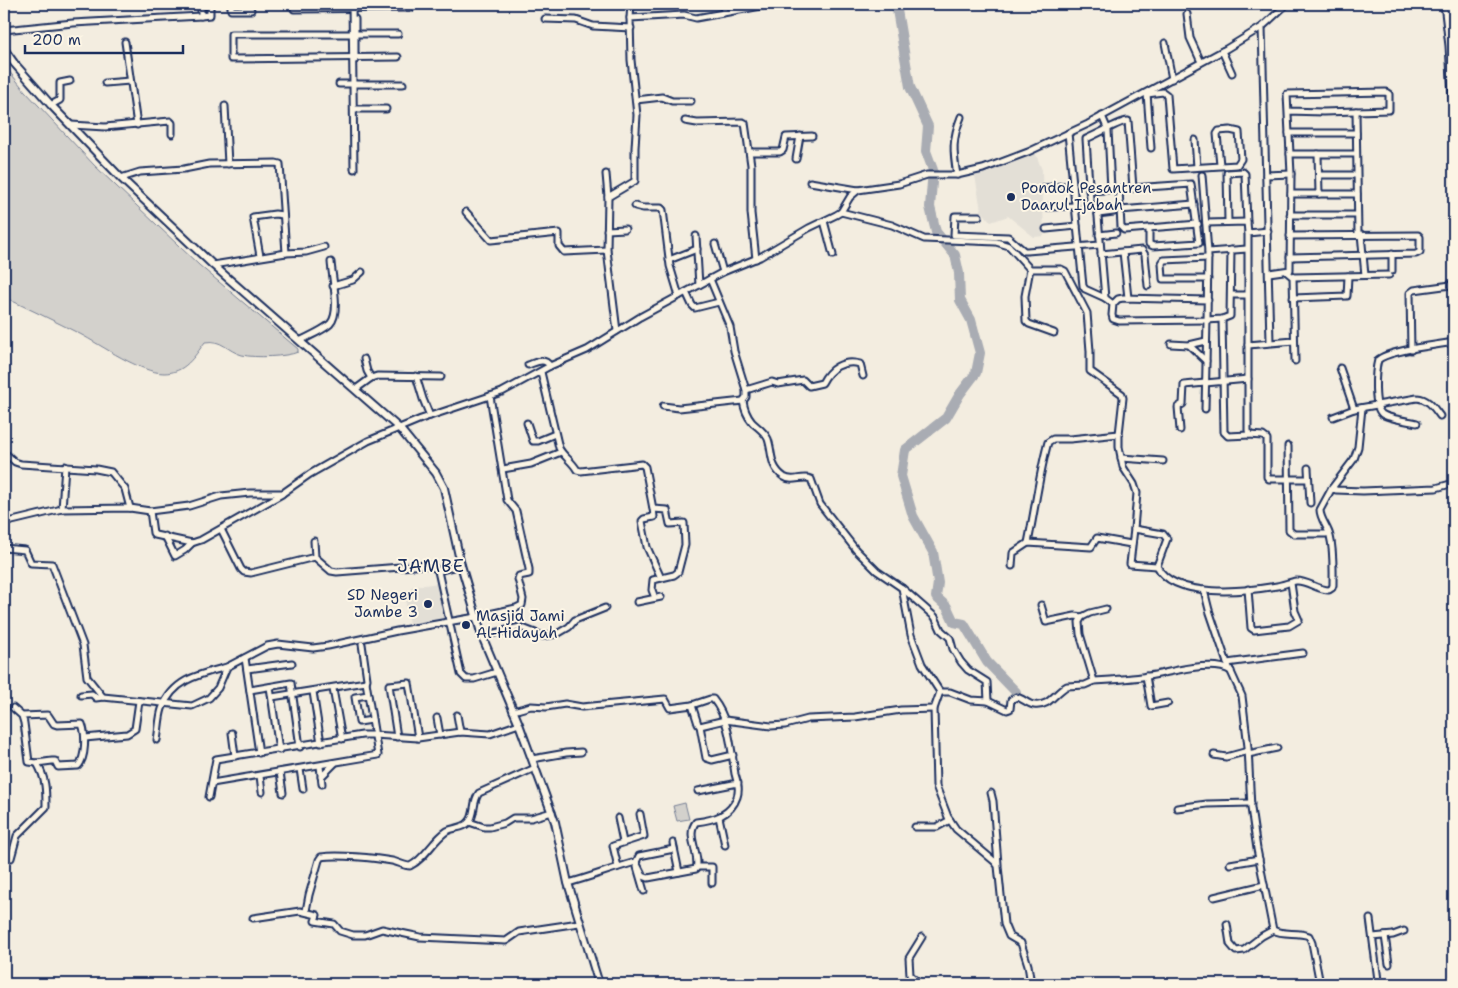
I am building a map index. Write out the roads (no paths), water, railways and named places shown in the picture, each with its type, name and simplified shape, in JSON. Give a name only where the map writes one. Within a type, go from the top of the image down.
[{"type":"street","points":[[201,4],[201,16]]},
{"type":"street","points":[[4,30],[73,23],[210,16],[210,4]]},
{"type":"street","points":[[231,4],[231,10],[252,10]]},
{"type":"street","points":[[608,197],[635,182],[635,148],[638,122],[631,60],[631,4]]},
{"type":"street","points":[[723,4],[724,12]]},
{"type":"street","points":[[630,18],[684,15],[696,18],[773,4]]},
{"type":"street","points":[[810,182],[858,190],[899,184],[927,175],[957,175],[983,169],[1028,152],[1147,93],[1262,27],[1287,4]]},
{"type":"street","points":[[1444,4],[1449,46],[1454,127]]},
{"type":"street","points":[[294,9],[354,6],[411,8]]},
{"type":"street","points":[[354,6],[354,169]]},
{"type":"street","points":[[1187,14],[1190,38],[1201,62]]},
{"type":"street","points":[[546,19],[576,20],[594,26],[631,28]]},
{"type":"street","points":[[1262,27],[1270,342]]},
{"type":"street","points":[[398,34],[230,34],[231,59],[398,58]]},
{"type":"street","points":[[125,42],[137,125]]},
{"type":"street","points":[[1165,42],[1172,79]]},
{"type":"street","points":[[4,49],[51,105],[121,178],[213,265],[400,429],[430,463],[442,482],[461,565],[482,636],[519,724],[552,812],[568,883],[599,984]]},
{"type":"street","points":[[1222,51],[1232,73]]},
{"type":"street","points":[[51,105],[60,100],[60,83],[70,81]]},
{"type":"street","points":[[105,83],[130,82]]},
{"type":"street","points":[[339,84],[403,84]]},
{"type":"street","points":[[1147,93],[1163,92],[1167,95],[1173,169],[1237,164],[1241,159],[1239,132],[1236,130],[1219,131],[1220,165]]},
{"type":"street","points":[[1287,272],[1290,270],[1291,174],[1286,94],[1386,92],[1389,94],[1389,110],[1288,111]]},
{"type":"street","points":[[1147,93],[1151,148]]},
{"type":"street","points":[[636,100],[662,97],[675,101],[691,100]]},
{"type":"street","points":[[224,106],[228,164]]},
{"type":"street","points":[[354,109],[386,109]]},
{"type":"street","points":[[1356,111],[1357,215],[1364,275]]},
{"type":"street","points":[[1102,116],[1108,130],[1111,189]]},
{"type":"street","points":[[957,175],[954,140],[961,117]]},
{"type":"street","points":[[1090,200],[1086,139],[1108,130],[1124,120],[1128,121],[1133,188]]},
{"type":"street","points":[[71,125],[105,127],[170,121],[172,123],[172,134]]},
{"type":"street","points":[[685,121],[697,123],[743,122],[745,124],[750,152],[756,259]]},
{"type":"street","points":[[1068,133],[1083,286],[1085,289],[1105,298],[1113,304]]},
{"type":"street","points":[[1289,133],[1356,133]]},
{"type":"street","points":[[796,159],[800,136]]},
{"type":"street","points":[[750,152],[780,152],[786,137],[812,136]]},
{"type":"street","points":[[1195,140],[1197,166]]},
{"type":"street","points":[[1290,154],[1356,154]]},
{"type":"street","points":[[1318,154],[1319,194]]},
{"type":"street","points":[[121,178],[140,172],[184,169],[208,164],[276,162],[280,164],[286,253]]},
{"type":"street","points":[[1228,222],[1227,173],[1243,172],[1245,174],[1248,233],[1249,434]]},
{"type":"street","points":[[606,174],[608,197],[607,250],[617,331]]},
{"type":"street","points":[[1266,175],[1291,174]]},
{"type":"street","points":[[1319,174],[1356,174]]},
{"type":"street","points":[[1202,175],[1208,255],[1205,409]]},
{"type":"street","points":[[1089,191],[1191,184],[1198,224],[1199,244],[1153,246],[1150,244],[1148,228]]},
{"type":"street","points":[[1044,188],[1073,185]]},
{"type":"street","points":[[1119,188],[1120,210],[1124,230],[1198,224]]},
{"type":"street","points":[[165,536],[175,556],[192,543],[221,529],[283,493],[310,474],[368,440],[430,416],[490,396],[587,350],[686,292],[723,272],[756,259],[841,212],[850,197],[858,190]]},
{"type":"street","points":[[1290,194],[1357,194]]},
{"type":"street","points":[[1120,210],[1194,204]]},
{"type":"street","points":[[1097,205],[1105,298]]},
{"type":"street","points":[[636,206],[640,208],[661,208],[662,210],[669,260],[679,296]]},
{"type":"street","points":[[1048,207],[1075,206]]},
{"type":"street","points":[[466,212],[491,240],[558,233],[559,246],[564,252],[607,250]]},
{"type":"street","points":[[841,212],[892,225],[916,237],[935,240],[996,242],[1009,246],[1030,268],[1061,269],[1065,271],[1086,313],[1090,371],[1122,394],[1123,398],[1119,434],[1121,458],[1123,468],[1136,488],[1137,499],[1130,564],[1157,566]]},
{"type":"street","points":[[1098,214],[1114,212]]},
{"type":"street","points":[[260,256],[253,217],[275,214],[283,215]]},
{"type":"street","points":[[1290,215],[1357,215]]},
{"type":"street","points":[[979,216],[955,216],[954,235],[1008,237],[1024,251],[1100,245]]},
{"type":"street","points":[[824,221],[832,255]]},
{"type":"street","points":[[1206,223],[1247,222]]},
{"type":"street","points":[[1046,229],[1077,226]]},
{"type":"street","points":[[607,230],[625,229]]},
{"type":"street","points":[[1248,233],[1268,231]]},
{"type":"street","points":[[1099,235],[1116,233]]},
{"type":"street","points":[[1290,236],[1360,234],[1419,236],[1419,253],[1290,257]]},
{"type":"street","points":[[696,236],[699,285]]},
{"type":"street","points":[[715,244],[723,272]]},
{"type":"street","points":[[213,265],[260,256],[306,252],[324,247]]},
{"type":"street","points":[[669,260],[697,249]]},
{"type":"street","points":[[1208,278],[1163,279],[1162,263],[1164,260],[1247,249]]},
{"type":"street","points":[[1101,254],[1142,250],[1144,252],[1148,286]]},
{"type":"street","points":[[1208,300],[1128,298],[1118,300],[1113,304],[1112,315],[1116,321],[1207,320],[1222,319],[1230,316],[1230,250]]},
{"type":"street","points":[[1123,252],[1128,298]]},
{"type":"street","points":[[1292,277],[1391,273],[1392,254]]},
{"type":"street","points":[[300,342],[329,325],[333,320],[335,302],[331,262]]},
{"type":"street","points":[[1030,268],[1025,296],[1026,321],[1029,324],[1054,332]]},
{"type":"street","points":[[333,286],[353,280],[362,272]]},
{"type":"street","points":[[1269,273],[1287,272],[1292,277],[1295,361]]},
{"type":"street","points":[[1293,298],[1347,296],[1348,276]]},
{"type":"street","points":[[710,279],[730,327],[734,350],[746,390],[746,396],[743,401]]},
{"type":"street","points":[[1411,350],[1410,293],[1414,290],[1450,285],[1454,282]]},
{"type":"street","points":[[686,292],[695,308],[719,302]]},
{"type":"street","points":[[1231,295],[1247,294]]},
{"type":"street","points":[[1222,319],[1224,432],[1228,436],[1249,434],[1267,438],[1267,477],[1269,479],[1308,479]]},
{"type":"street","points":[[1248,345],[1294,340]]},
{"type":"street","points":[[1171,344],[1189,345],[1206,342]]},
{"type":"street","points":[[1417,423],[1384,416],[1380,412],[1377,405],[1378,360],[1382,356],[1454,342]]},
{"type":"street","points":[[1189,345],[1206,361]]},
{"type":"street","points":[[364,359],[367,372],[371,378]]},
{"type":"street","points":[[528,365],[543,360],[547,361],[550,366]]},
{"type":"street","points":[[746,390],[772,382],[778,384],[803,380],[808,386],[814,386],[822,383],[828,372],[848,363],[860,364],[863,376]]},
{"type":"street","points":[[1340,368],[1354,409]]},
{"type":"street","points":[[541,372],[561,452],[573,463],[577,470],[642,464],[644,467],[654,517],[642,521],[647,547],[661,578]]},
{"type":"street","points":[[356,390],[371,378],[384,375],[441,377]]},
{"type":"street","points":[[416,376],[430,416]]},
{"type":"street","points":[[1180,430],[1178,408],[1183,404],[1184,387],[1187,385],[1248,379]]},
{"type":"street","points":[[157,740],[164,704],[174,689],[192,676],[227,667],[267,646],[278,644],[313,648],[328,646],[476,617],[522,605],[524,599],[518,579],[519,576],[529,574],[530,569],[516,511],[507,500],[490,396]]},
{"type":"street","points":[[1333,416],[1354,409],[1409,398],[1422,398],[1429,402],[1440,416]]},
{"type":"street","points":[[663,406],[679,408],[743,401]]},
{"type":"street","points":[[743,401],[750,419],[767,437],[771,461],[778,471],[788,479],[807,477],[811,479],[820,504],[856,550],[877,571],[902,588],[935,617],[938,626],[949,636],[955,652],[968,670],[987,682],[988,701]]},
{"type":"street","points":[[1134,529],[1163,534],[1167,539],[1157,566],[1160,572],[1178,584],[1204,590],[1225,591],[1248,590],[1298,581],[1327,590],[1332,588],[1331,540],[1320,510],[1332,488],[1354,459],[1358,448],[1362,408]]},
{"type":"street","points":[[527,423],[534,441],[555,434]]},
{"type":"street","points":[[1028,543],[1048,442],[1053,439],[1119,434]]},
{"type":"street","points":[[1288,446],[1290,530],[1294,534],[1326,534]]},
{"type":"street","points":[[4,452],[15,462],[21,464],[65,466],[111,472],[125,489],[130,508]]},
{"type":"street","points":[[503,469],[531,464],[561,452]]},
{"type":"street","points":[[1121,458],[1163,460]]},
{"type":"street","points":[[62,509],[65,466]]},
{"type":"street","points":[[1308,468],[1310,503]]},
{"type":"street","points":[[1332,488],[1336,490],[1359,491],[1436,488],[1454,483]]},
{"type":"street","points":[[4,523],[62,509],[130,508],[150,511],[189,506],[221,496],[250,493],[283,493]]},
{"type":"street","points":[[653,508],[667,510],[670,524],[682,522],[685,524],[685,545],[678,572],[674,575],[652,581],[652,590],[655,598]]},
{"type":"street","points":[[150,511],[153,533],[155,535],[192,543]]},
{"type":"street","points":[[221,529],[244,572],[251,573],[316,557]]},
{"type":"street","points":[[1012,566],[1013,553],[1028,543],[1091,547],[1097,538],[1131,544]]},
{"type":"street","points":[[314,541],[316,557],[331,571],[426,564],[436,568],[463,678],[474,679],[497,672]]},
{"type":"street","points":[[4,548],[25,550],[31,564],[52,564],[82,645],[87,677],[103,697]]},
{"type":"street","points":[[438,571],[461,565]]},
{"type":"street","points":[[1248,590],[1251,628],[1254,630],[1289,626],[1299,621],[1295,611],[1291,583]]},
{"type":"street","points":[[902,588],[911,635],[922,664],[940,692]]},
{"type":"street","points":[[1204,590],[1227,662],[1242,696],[1251,803],[1259,859],[1273,930],[1278,933],[1303,933],[1309,936],[1320,984]]},
{"type":"street","points":[[637,602],[661,597]]},
{"type":"street","points":[[1041,605],[1046,622],[1075,616],[1082,617],[1106,609]]},
{"type":"street","points":[[482,636],[520,627],[543,636],[557,634],[569,627],[575,620],[605,608]]},
{"type":"street","points":[[1082,617],[1078,628],[1094,682]]},
{"type":"street","points":[[212,783],[378,755],[362,644]]},
{"type":"street","points":[[1227,662],[1303,653]]},
{"type":"street","points":[[245,658],[260,753]]},
{"type":"street","points":[[248,670],[292,663]]},
{"type":"street","points":[[940,692],[950,692],[971,700],[988,701],[1007,710],[1010,709],[1011,700],[1016,697],[1021,698],[1028,704],[1043,705],[1067,686],[1207,667],[1220,666],[1232,671]]},
{"type":"street","points":[[82,695],[92,694],[95,698],[103,697],[192,706],[209,698],[218,688],[227,667]]},
{"type":"street","points":[[1146,676],[1151,706],[1168,704]]},
{"type":"street","points":[[272,697],[333,689],[366,682]]},
{"type":"street","points":[[250,690],[291,683],[300,747]]},
{"type":"street","points":[[397,737],[389,685],[409,684],[418,738]]},
{"type":"street","points":[[270,687],[280,750]]},
{"type":"street","points":[[333,689],[342,739]]},
{"type":"street","points":[[313,692],[321,743]]},
{"type":"street","points":[[940,692],[934,709],[936,786],[950,820],[956,829],[998,866]]},
{"type":"street","points":[[368,695],[355,697],[359,722],[372,720]]},
{"type":"street","points":[[513,711],[531,706],[546,708],[568,704],[582,707],[663,699],[667,701],[670,708],[692,705],[713,699],[725,720],[733,755],[738,791],[729,810],[719,817],[696,822],[693,825],[692,835],[697,867]]},
{"type":"street","points":[[85,738],[133,732],[139,701]]},
{"type":"street","points":[[692,705],[700,726],[706,758],[712,760],[733,755]]},
{"type":"street","points":[[13,708],[22,716],[28,760],[31,763],[55,761],[58,767],[78,766],[82,759],[85,738],[81,723],[57,725],[48,715],[22,716]]},
{"type":"street","points":[[700,726],[725,720],[771,726],[808,719],[855,716],[901,710],[934,709]]},
{"type":"street","points":[[457,715],[460,732]]},
{"type":"street","points":[[438,718],[440,734]]},
{"type":"street","points":[[209,797],[216,759],[374,734],[418,738],[460,732],[490,734],[519,724]]},
{"type":"street","points":[[232,733],[234,756]]},
{"type":"street","points":[[1214,755],[1226,757],[1277,748]]},
{"type":"street","points":[[532,759],[581,752]]},
{"type":"street","points":[[11,858],[17,836],[46,807],[45,780],[36,763]]},
{"type":"street","points":[[321,777],[335,763]]},
{"type":"street","points":[[320,766],[322,784]]},
{"type":"street","points":[[306,912],[311,886],[321,857],[375,859],[395,862],[408,867],[445,832],[462,827],[469,822],[479,793],[535,768]]},
{"type":"street","points":[[300,769],[303,789]]},
{"type":"street","points":[[280,772],[283,793]]},
{"type":"street","points":[[260,776],[262,792]]},
{"type":"street","points":[[698,791],[738,783]]},
{"type":"street","points":[[991,793],[1002,910],[1007,934],[1021,943],[1031,984]]},
{"type":"street","points":[[1177,808],[1207,804],[1251,803]]},
{"type":"street","points":[[469,822],[490,827],[506,823],[515,818],[531,818],[552,812]]},
{"type":"street","points":[[618,867],[613,846],[644,836],[640,814]]},
{"type":"street","points":[[719,817],[725,846]]},
{"type":"street","points":[[618,818],[623,842]]},
{"type":"street","points":[[915,827],[937,827],[950,820]]},
{"type":"street","points":[[644,891],[636,862],[639,856],[674,846],[679,872]]},
{"type":"street","points":[[1230,864],[1259,859]]},
{"type":"street","points":[[568,883],[636,862]]},
{"type":"street","points":[[636,862],[643,876],[648,878],[693,870],[697,867],[712,867],[712,883]]},
{"type":"street","points":[[1214,897],[1264,885]]},
{"type":"street","points":[[253,918],[290,912],[306,912],[317,915],[315,921],[334,924],[340,931],[353,935],[365,935],[382,929],[420,937],[506,941],[519,932],[579,923]]},
{"type":"street","points":[[1370,919],[1378,980],[1376,984]]},
{"type":"street","points":[[1227,924],[1230,944],[1236,952],[1244,950],[1273,930]]},
{"type":"street","points":[[1373,937],[1394,935],[1404,931]]},
{"type":"street","points":[[1385,936],[1389,964]]},
{"type":"street","points":[[922,937],[909,958],[910,974],[922,984]]},
{"type":"waterway","points":[[896,4],[910,87],[928,126],[926,151],[933,170],[930,207],[936,232],[955,255],[959,273],[960,300],[971,320],[980,353],[976,373],[960,394],[946,418],[905,450],[901,476],[913,516],[933,552],[938,583],[936,597],[947,607],[954,622],[964,624],[987,662],[1016,692]]},
{"type":"place","name":"Pondok Pesantren Daarul Ijabah","points":[[1011,197]]},
{"type":"place","name":"SD Negeri Jambe 3","points":[[428,604]]},
{"type":"place","name":"Masjid Jami Al-Hidayah","points":[[466,625]]},
{"type":"district","name":"JAMBE","points":[[431,566]]}]
